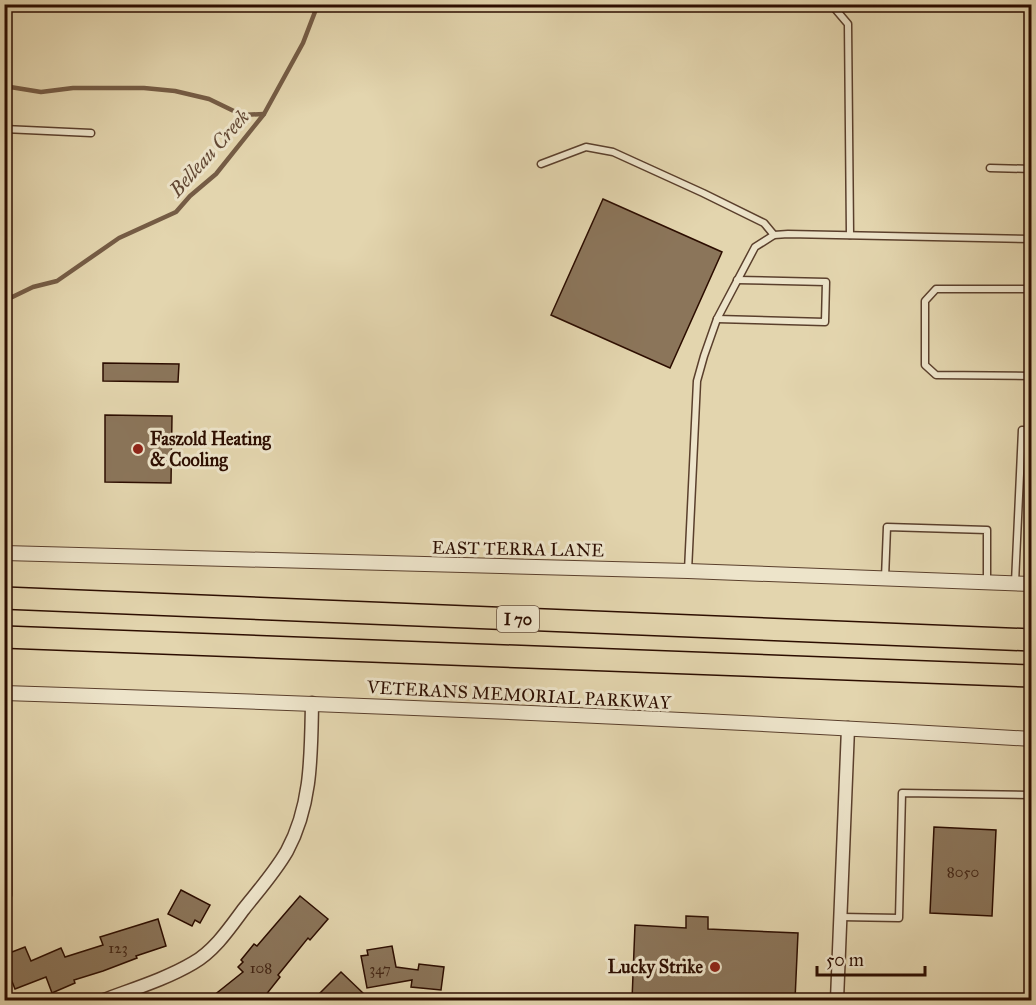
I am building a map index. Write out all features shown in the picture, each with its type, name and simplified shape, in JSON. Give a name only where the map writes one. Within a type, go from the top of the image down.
[{"type":"highway","name":"I 70","points":[[4,598],[1032,640]]},
{"type":"highway","name":"I 70","points":[[4,637],[1032,676]]},
{"type":"street","name":"EAST TERRA LANE","points":[[4,553],[688,571],[1032,584]]},
{"type":"street","name":"VETERANS MEMORIAL PARKWAY","points":[[6,693],[312,703],[1032,739]]},
{"type":"street","points":[[104,1000],[194,963],[224,935],[271,875],[287,850],[300,820],[308,789],[312,703]]},
{"type":"street","points":[[837,1000],[848,728]]},
{"type":"lane","points":[[831,4],[848,24],[850,235]]},
{"type":"lane","points":[[4,129],[91,133]]},
{"type":"lane","points":[[541,164],[586,147],[613,152],[703,192],[764,223],[774,235]]},
{"type":"lane","points":[[990,168],[1032,169]]},
{"type":"lane","points":[[688,571],[697,381],[717,319],[755,247],[774,235],[1032,239]]},
{"type":"lane","points":[[717,319],[825,322],[826,282],[737,280]]},
{"type":"lane","points":[[1032,289],[936,289],[925,301],[925,365],[936,375],[1032,376]]},
{"type":"lane","points":[[1016,583],[1022,430],[1032,431]]},
{"type":"lane","points":[[885,578],[887,527],[987,530],[987,582]]},
{"type":"lane","points":[[6,693],[8,895]]},
{"type":"lane","points":[[841,917],[899,918],[902,793],[1032,795]]},
{"type":"building","points":[[603,199],[722,252],[670,368],[551,315]]},
{"type":"building","points":[[103,363],[179,364],[178,382],[103,381]]},
{"type":"building","name":"Faszold Heating & Cooling","points":[[105,415],[172,416],[171,483],[105,482]]},
{"type":"building","points":[[934,827],[996,830],[992,916],[930,913]]},
{"type":"building","points":[[181,890],[210,905],[200,923],[195,920],[192,926],[168,914]]},
{"type":"building","points":[[300,896],[328,919],[310,940],[308,938],[278,975],[280,977],[265,996],[259,1000],[208,1000],[243,972],[238,967],[243,962],[241,960],[254,944],[257,946]]},
{"type":"building","name":"Lucky Strike","points":[[686,916],[708,917],[708,929],[798,933],[795,1000],[632,1000],[635,925],[686,928]]},
{"type":"building","points":[[158,919],[166,946],[74,980],[75,983],[52,993],[46,977],[15,989],[11,979],[4,984],[4,955],[25,947],[31,961],[61,948],[65,957],[103,945],[100,937]]},
{"type":"building","points":[[392,946],[396,967],[418,970],[419,964],[444,967],[441,990],[411,987],[412,980],[367,988],[361,956],[368,955],[367,950]]},
{"type":"building","points":[[341,972],[364,994],[358,1000],[313,1000]]},
{"type":"waterway","name":"Belleau Creek","points":[[4,301],[33,287],[57,281],[119,238],[176,212],[190,196],[216,174],[264,114],[303,43],[318,4]]},
{"type":"waterway","points":[[4,86],[41,92],[73,88],[144,88],[175,91],[209,99],[242,115],[264,114]]},
{"type":"place","name":"Faszold Heating & Cooling","points":[[138,449]]},
{"type":"place","name":"Lucky Strike","points":[[715,967]]}]
